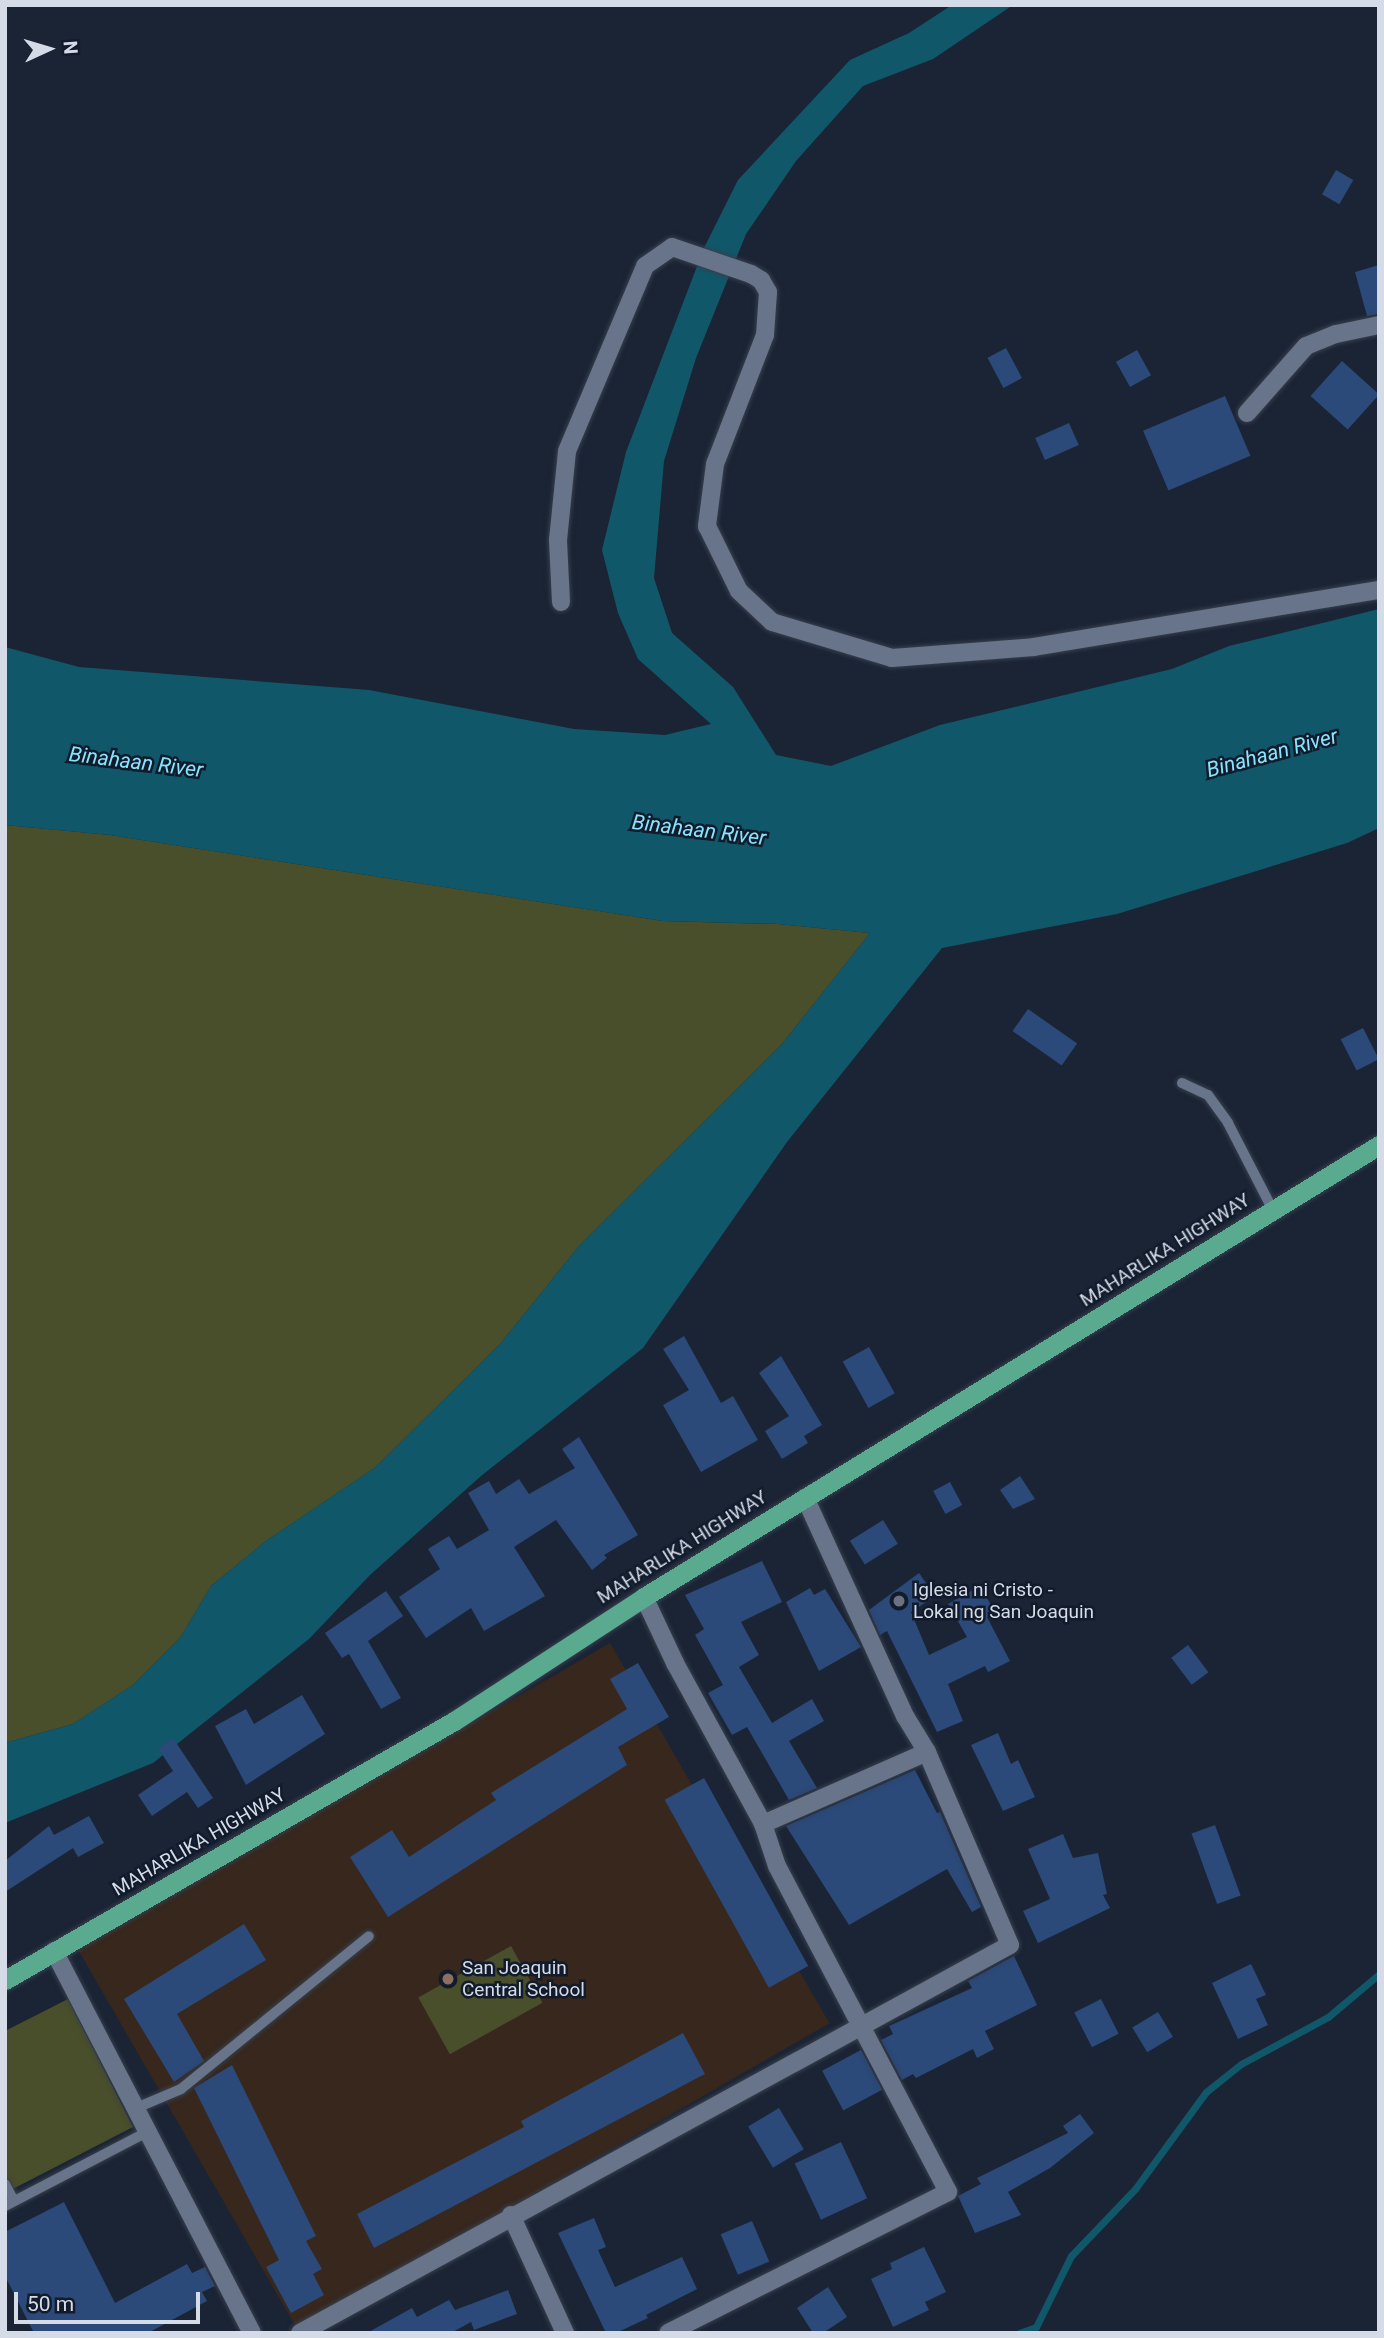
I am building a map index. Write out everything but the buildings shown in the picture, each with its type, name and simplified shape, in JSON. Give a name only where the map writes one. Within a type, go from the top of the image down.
[{"type":"highway","name":"MAHARLIKA HIGHWAY","points":[[5,1980],[454,1721],[644,1597],[1379,1145]]},
{"type":"street","points":[[561,602],[558,540],[567,451],[645,266],[662,251],[682,247],[751,274],[761,280],[768,292],[765,335],[715,464],[707,526],[739,591],[772,622],[892,658],[1034,647],[1379,590]]},
{"type":"street","points":[[1247,413],[1306,346],[1347,330],[1379,325]]},
{"type":"street","points":[[300,2333],[862,2023],[1010,1945],[927,1752],[905,1716],[805,1498]]},
{"type":"street","points":[[644,1597],[675,1663],[764,1824],[778,1866],[948,2192],[668,2333]]},
{"type":"street","points":[[764,1824],[927,1752]]},
{"type":"street","points":[[54,1951],[145,2133],[251,2333]]},
{"type":"street","points":[[511,2215],[565,2333]]},
{"type":"lane","points":[[1182,1083],[1208,1095],[1228,1123],[1273,1210]]},
{"type":"lane","points":[[133,2109],[181,2089],[369,1936]]},
{"type":"lane","points":[[5,2184],[9,2204],[145,2133]]},
{"type":"shaded area","name":"San Joaquin Central School","points":[[610,1643],[830,2023],[298,2330],[78,1950]]},
{"type":"green space","points":[[5,825],[110,835],[663,921],[778,924],[870,933],[782,1044],[579,1246],[501,1343],[376,1467],[266,1541],[211,1586],[180,1638],[133,1685],[73,1724],[5,1743]]},
{"type":"green space","points":[[511,1946],[543,2003],[450,2054],[418,1997]]},
{"type":"green space","points":[[68,1999],[133,2127],[5,2193],[5,2031]]},
{"type":"water","name":"Binahaan River","points":[[952,5],[1013,5],[933,59],[863,86],[796,161],[746,234],[696,358],[664,461],[654,578],[672,633],[733,687],[776,755],[831,766],[940,725],[1172,669],[1229,646],[1379,609],[1379,828],[1347,843],[1117,914],[942,948],[787,1142],[643,1348],[481,1476],[370,1575],[309,1639],[153,1763],[5,1823],[5,1743],[73,1724],[133,1685],[180,1638],[211,1586],[266,1541],[376,1467],[501,1343],[579,1246],[782,1044],[870,933],[778,924],[663,921],[110,835],[5,825],[5,647],[79,667],[369,690],[574,729],[665,735],[711,724],[638,659],[618,613],[602,550],[626,452],[704,248],[738,180],[850,60],[909,33]]},
{"type":"waterway","points":[[1019,2333],[1036,2327],[1071,2256],[1135,2189],[1206,2092],[1241,2064],[1328,2017],[1379,1974]]},
{"type":"place","name":"Iglesia ni Cristo - Lokal ng San Joaquin","points":[[899,1601]]},
{"type":"place","name":"San Joaquin Central School","points":[[448,1979]]}]
